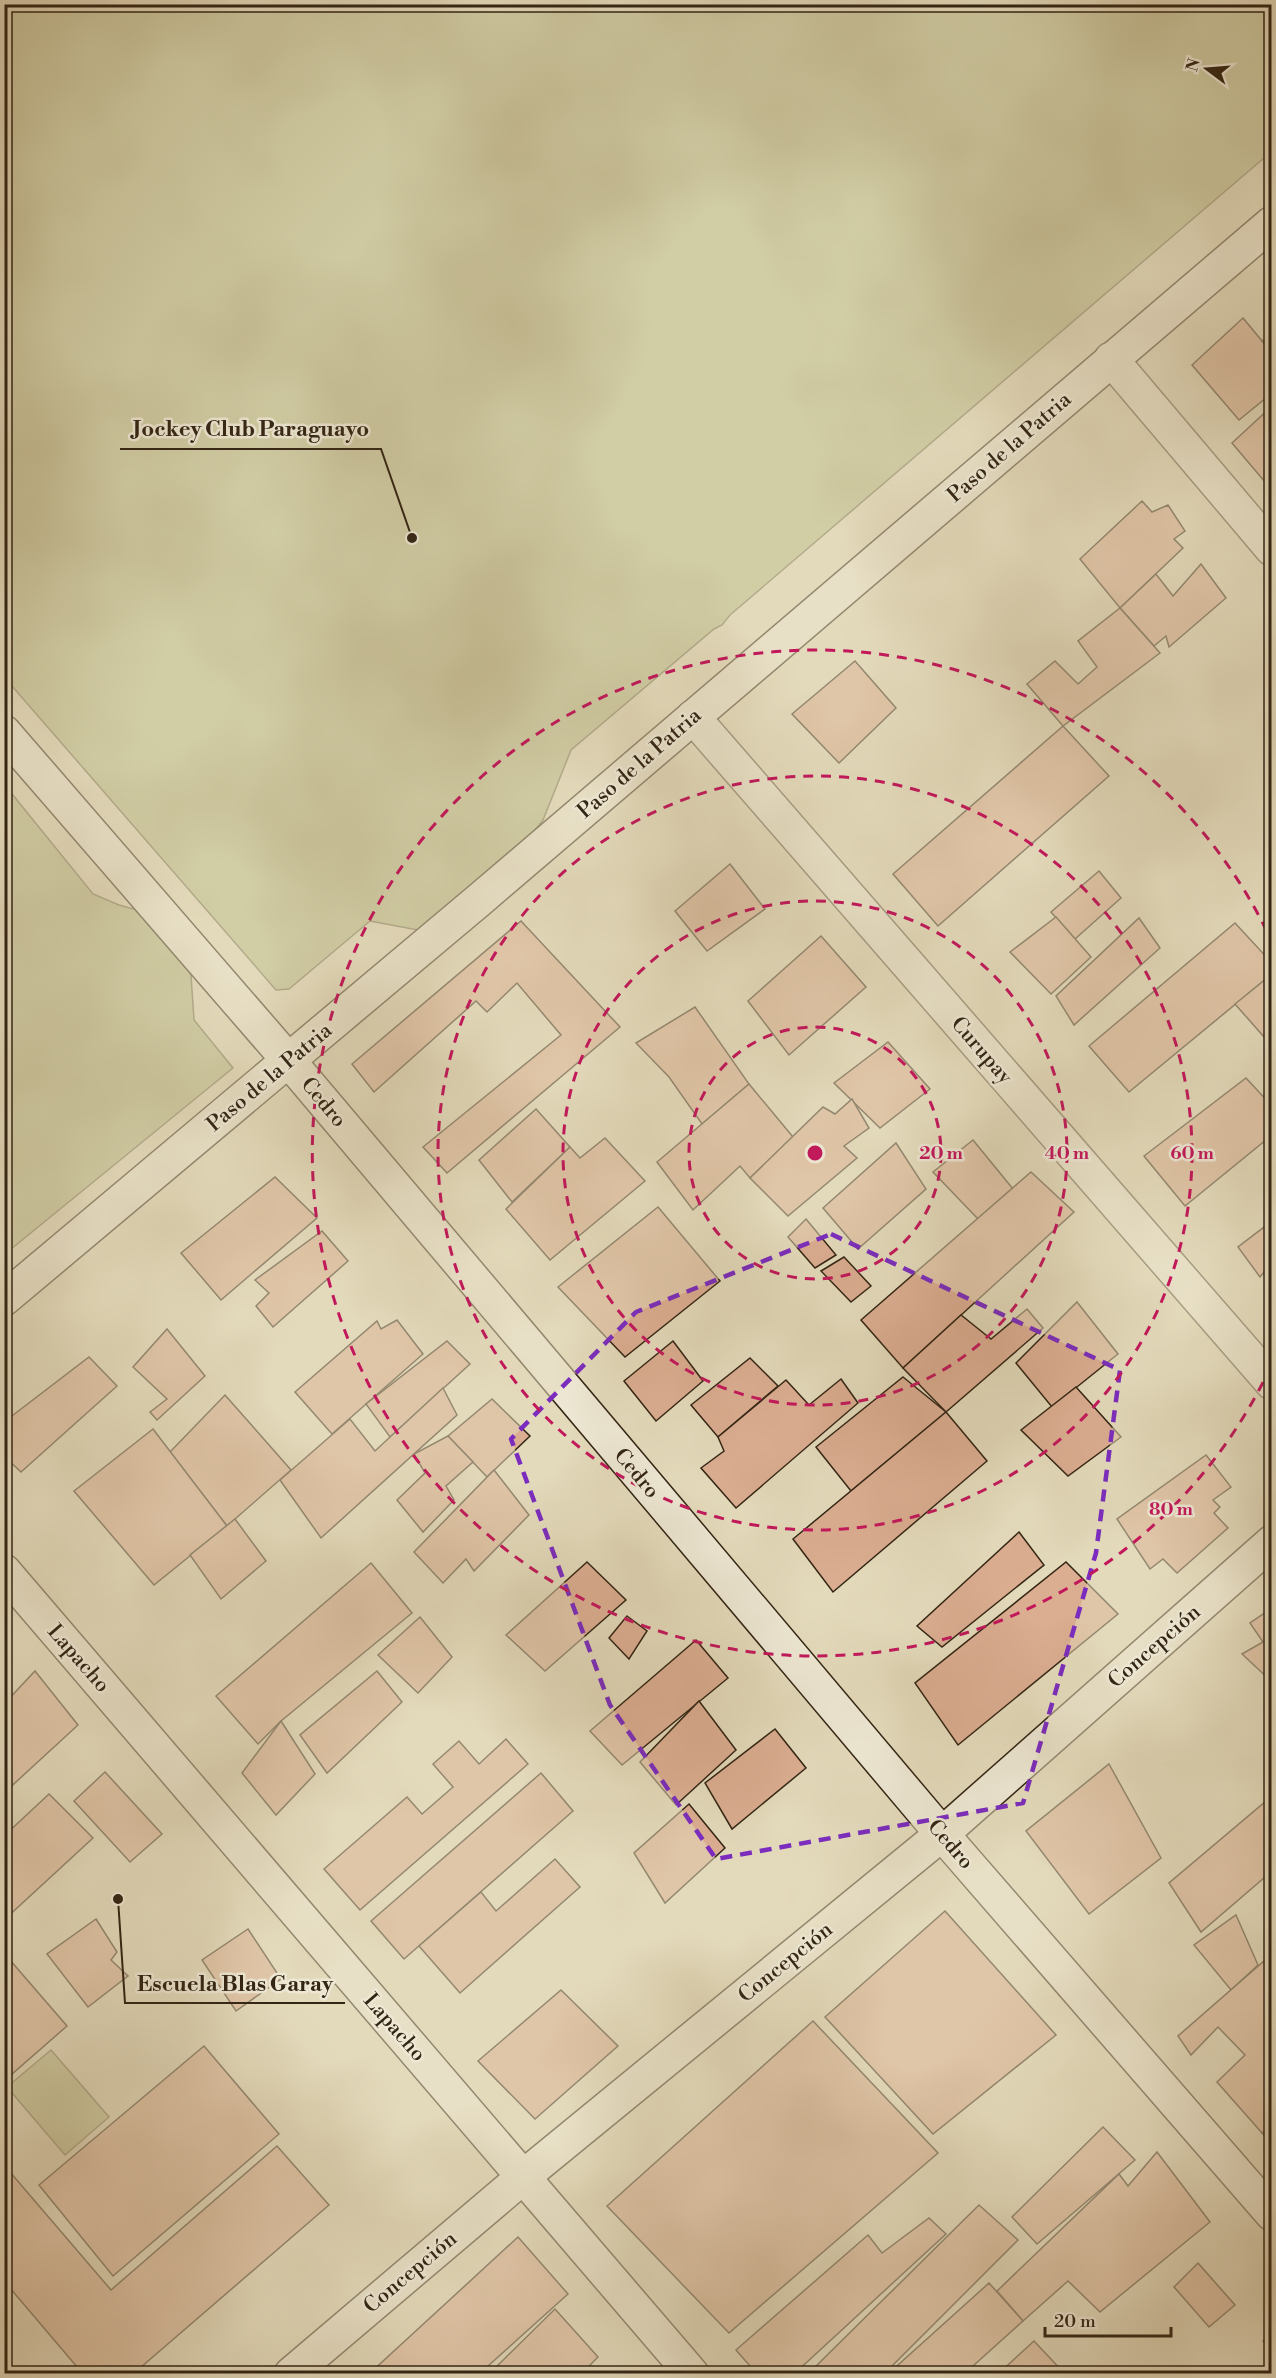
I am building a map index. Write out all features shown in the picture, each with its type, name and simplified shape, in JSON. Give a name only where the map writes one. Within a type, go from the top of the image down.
[{"type":"street","name":"Paso de la Patria","points":[[4,1299],[289,1061],[1272,223]]},
{"type":"street","points":[[1111,359],[1272,549]]},
{"type":"street","name":"Curupay","points":[[693,717],[1272,1383]]},
{"type":"street","name":"Cedro","points":[[4,732],[289,1061],[942,1834],[1272,2214]]},
{"type":"street","name":"Concepción","points":[[291,2373],[523,2177],[942,1834],[1272,1542]]},
{"type":"street","name":"Lapacho","points":[[4,1571],[692,2373]]},
{"type":"highlighted area","points":[[831,1234],[1120,1370],[1096,1553],[1023,1803],[716,1859],[610,1705],[511,1439],[636,1312]]},
{"type":"green space","points":[[4,5],[1271,5],[1271,152],[730,615],[722,625],[714,629],[571,750],[543,820],[478,901],[439,934],[370,921],[289,989],[276,990],[5,678]]},
{"type":"green space","points":[[4,784],[93,894],[119,905],[155,915],[179,943],[191,975],[194,1020],[233,1068],[5,1254]]},
{"type":"green space","points":[[51,2050],[109,2117],[65,2155],[7,2087]]},
{"type":"building","points":[[1243,318],[1272,353],[1272,393],[1239,420],[1192,365]]},
{"type":"building","points":[[1272,333],[1272,353],[1262,341]]},
{"type":"building","points":[[1272,406],[1272,476],[1265,482],[1232,443]]},
{"type":"building","points":[[1142,501],[1152,512],[1168,505],[1185,531],[1174,539],[1183,548],[1120,608],[1080,559]]},
{"type":"building","points":[[1201,564],[1226,598],[1169,647],[1166,636],[1154,646],[1120,608],[1156,574],[1173,596]]},
{"type":"building","points":[[1120,608],[1160,653],[1063,726],[1027,684],[1055,661],[1078,684],[1097,667],[1078,641]]},
{"type":"building","points":[[855,661],[896,708],[839,763],[792,714]]},
{"type":"building","points":[[1063,726],[1109,776],[938,926],[893,874]]},
{"type":"building","points":[[730,864],[765,909],[707,951],[675,911]]},
{"type":"building","points":[[1099,871],[1121,898],[1075,939],[1051,912]]},
{"type":"building","points":[[1056,917],[1091,957],[1051,994],[1010,952]]},
{"type":"building","points":[[1139,918],[1160,948],[1074,1025],[1056,996]]},
{"type":"building","points":[[521,921],[620,1027],[447,1173],[423,1147],[561,1035],[517,983],[487,1012],[476,1001],[374,1092],[352,1064]]},
{"type":"building","points":[[1235,923],[1272,963],[1272,974],[1129,1092],[1089,1046]]},
{"type":"building","points":[[821,936],[866,987],[789,1055],[748,1001]]},
{"type":"building","points":[[1272,974],[1272,1046],[1235,1004]]},
{"type":"building","points":[[695,1007],[749,1084],[702,1124],[669,1077],[636,1043]]},
{"type":"building","points":[[888,1042],[930,1089],[880,1128],[834,1083]]},
{"type":"building","points":[[1246,1078],[1272,1106],[1272,1135],[1185,1206],[1144,1156]]},
{"type":"building","points":[[749,1084],[793,1137],[750,1178],[740,1166],[693,1210],[657,1162]]},
{"type":"building","points":[[852,1099],[869,1128],[844,1146],[857,1158],[788,1216],[750,1178],[823,1107],[835,1114]]},
{"type":"building","points":[[536,1109],[570,1147],[512,1202],[479,1160]]},
{"type":"building","points":[[605,1138],[645,1181],[550,1260],[506,1209],[570,1147],[580,1158]]},
{"type":"building","points":[[973,1140],[1013,1189],[978,1219],[933,1172]]},
{"type":"building","points":[[896,1143],[926,1189],[858,1249],[823,1208]]},
{"type":"building","points":[[1031,1172],[1074,1212],[903,1368],[861,1320]]},
{"type":"building","points":[[275,1177],[317,1218],[221,1300],[181,1253]]},
{"type":"building","points":[[658,1207],[720,1281],[625,1357],[558,1287]]},
{"type":"building","points":[[806,1219],[836,1255],[815,1268],[788,1237]]},
{"type":"building","points":[[1272,1221],[1272,1262],[1260,1277],[1238,1247]]},
{"type":"building","points":[[322,1231],[348,1261],[273,1327],[256,1306],[269,1293],[255,1280]]},
{"type":"building","points":[[844,1257],[871,1286],[851,1302],[821,1271]]},
{"type":"building","points":[[1077,1302],[1118,1354],[1052,1407],[1016,1363]]},
{"type":"building","points":[[1027,1309],[1043,1328],[946,1412],[903,1368],[961,1315],[991,1339]]},
{"type":"building","points":[[397,1320],[423,1354],[332,1434],[295,1392],[377,1321],[381,1329]]},
{"type":"building","points":[[167,1329],[205,1376],[157,1420],[150,1412],[167,1399],[133,1367]]},
{"type":"building","points":[[447,1341],[470,1364],[390,1437],[366,1404]]},
{"type":"building","points":[[673,1341],[703,1381],[656,1421],[624,1381]]},
{"type":"building","points":[[89,1357],[117,1386],[21,1472],[4,1456],[4,1422]]},
{"type":"building","points":[[750,1358],[778,1386],[718,1437],[691,1405]]},
{"type":"building","points":[[903,1377],[946,1412],[851,1491],[816,1447]]},
{"type":"building","points":[[841,1379],[858,1403],[736,1508],[701,1468],[724,1451],[718,1437],[786,1380],[809,1405]]},
{"type":"building","points":[[1076,1387],[1121,1437],[1068,1476],[1021,1430]]},
{"type":"building","points":[[443,1388],[457,1415],[321,1538],[280,1480],[350,1419],[375,1451]]},
{"type":"building","points":[[225,1395],[291,1470],[227,1526],[170,1452]]},
{"type":"building","points":[[492,1399],[530,1436],[487,1477],[448,1436]]},
{"type":"building","points":[[946,1412],[987,1461],[833,1592],[793,1539]]},
{"type":"building","points":[[153,1429],[227,1526],[154,1585],[74,1491]]},
{"type":"building","points":[[448,1436],[473,1462],[446,1486],[454,1500],[423,1532],[397,1500],[425,1473],[414,1454]]},
{"type":"building","points":[[1206,1455],[1231,1487],[1213,1500],[1220,1507],[1214,1513],[1228,1528],[1177,1573],[1163,1559],[1150,1569],[1117,1519]]},
{"type":"building","points":[[494,1470],[529,1515],[474,1571],[466,1559],[443,1583],[414,1552]]},
{"type":"building","points":[[235,1519],[266,1561],[221,1599],[190,1555]]},
{"type":"building","points":[[1019,1532],[1044,1565],[942,1647],[917,1626]]},
{"type":"building","points":[[587,1562],[626,1600],[545,1671],[506,1635]]},
{"type":"building","points":[[1066,1562],[1118,1614],[958,1745],[915,1683]]},
{"type":"building","points":[[371,1563],[412,1613],[281,1721],[258,1744],[216,1696]]},
{"type":"building","points":[[1272,1608],[1272,1682],[1242,1654],[1263,1642],[1250,1623]]},
{"type":"building","points":[[627,1616],[647,1631],[629,1659],[609,1638]]},
{"type":"building","points":[[420,1617],[452,1657],[418,1693],[378,1655]]},
{"type":"building","points":[[696,1640],[728,1678],[622,1765],[590,1731]]},
{"type":"building","points":[[35,1671],[78,1725],[4,1793],[4,1704]]},
{"type":"building","points":[[377,1671],[402,1702],[327,1773],[300,1735]]},
{"type":"building","points":[[699,1701],[736,1750],[676,1805],[640,1762]]},
{"type":"building","points":[[281,1721],[315,1774],[276,1815],[242,1773]]},
{"type":"building","points":[[775,1729],[806,1768],[732,1829],[705,1783]]},
{"type":"building","points":[[506,1739],[528,1764],[360,1910],[324,1869],[407,1797],[422,1814],[453,1787],[433,1764],[459,1741],[479,1764]]},
{"type":"building","points":[[1109,1764],[1161,1858],[1089,1914],[1026,1831]]},
{"type":"building","points":[[105,1772],[162,1834],[130,1862],[74,1801]]},
{"type":"building","points":[[541,1773],[573,1811],[404,1959],[371,1921]]},
{"type":"building","points":[[49,1794],[93,1838],[4,1920],[4,1836]]},
{"type":"building","points":[[1272,1796],[1272,1871],[1201,1932],[1169,1883]]},
{"type":"building","points":[[689,1804],[725,1848],[665,1903],[634,1853]]},
{"type":"building","points":[[555,1859],[580,1887],[460,1993],[419,1946],[481,1892],[496,1911]]},
{"type":"building","points":[[945,1911],[1056,2035],[933,2134],[825,2017]]},
{"type":"building","points":[[1236,1915],[1258,1965],[1231,1990],[1194,1945]]},
{"type":"building","points":[[96,1919],[117,1952],[111,1960],[128,1976],[88,2007],[47,1954]]},
{"type":"building","points":[[248,1929],[281,1979],[236,2011],[202,1960]]},
{"type":"building","points":[[1272,1954],[1272,2125],[1262,2133],[1217,2082],[1245,2055],[1218,2027],[1191,2055],[1178,2036]]},
{"type":"building","points":[[10,1960],[67,2026],[4,2081],[4,1965]]},
{"type":"building","points":[[561,1990],[618,2046],[535,2119],[478,2061]]},
{"type":"building","points":[[813,2021],[938,2153],[729,2333],[607,2206]]},
{"type":"building","points":[[204,2046],[279,2134],[113,2276],[39,2185]]},
{"type":"building","points":[[1272,2125],[1272,2145],[1262,2133]]},
{"type":"building","points":[[1103,2127],[1135,2160],[1037,2244],[1012,2217]]},
{"type":"building","points":[[277,2146],[329,2205],[133,2374],[83,2374],[4,2281],[4,2165],[111,2290]]},
{"type":"building","points":[[1157,2152],[1210,2222],[1100,2312],[1068,2281],[1023,2321],[997,2291],[1119,2174],[1128,2186]]},
{"type":"building","points":[[979,2205],[1018,2240],[884,2374],[808,2374]]},
{"type":"building","points":[[929,2218],[946,2234],[794,2374],[757,2374],[736,2350],[868,2235],[882,2253]]},
{"type":"building","points":[[518,2237],[568,2294],[479,2374],[369,2374]]},
{"type":"building","points":[[1198,2263],[1235,2305],[1209,2327],[1174,2287]]},
{"type":"building","points":[[989,2283],[1023,2321],[964,2374],[888,2374]]},
{"type":"building","points":[[555,2309],[598,2357],[581,2374],[489,2374]]},
{"type":"building","points":[[1272,2333],[1272,2352],[1263,2341]]},
{"type":"building","points":[[1034,2341],[1065,2374],[998,2374]]},
{"type":"place","name":"Jockey Club Paraguayo","points":[[412,538]]},
{"type":"place","name":"Escuela Blas Garay","points":[[118,1899]]}]
